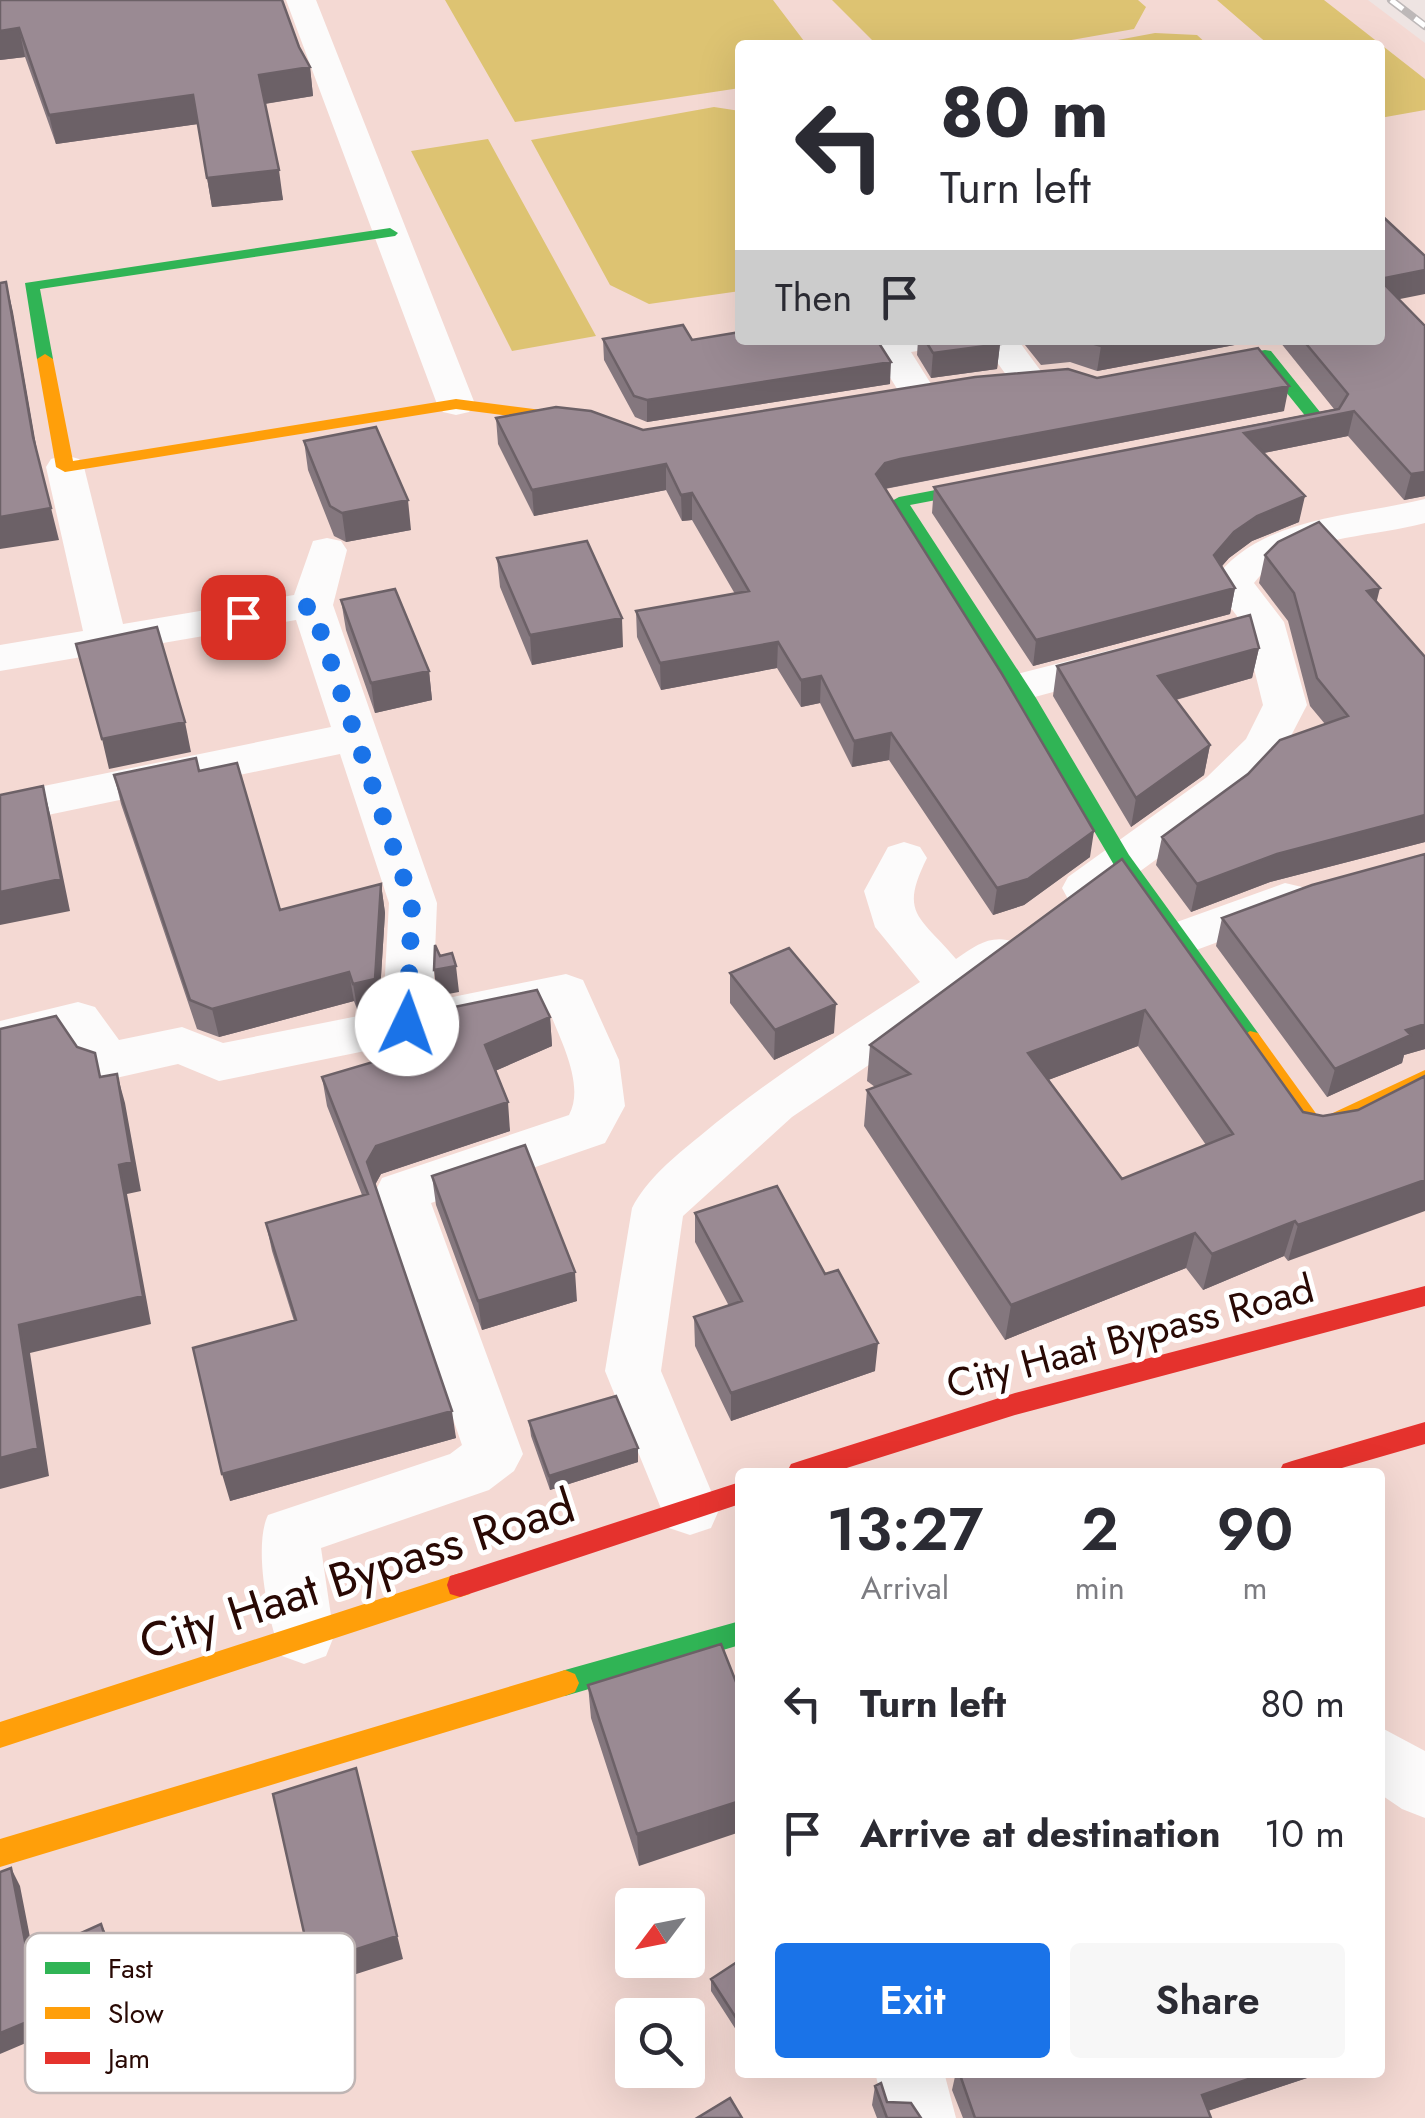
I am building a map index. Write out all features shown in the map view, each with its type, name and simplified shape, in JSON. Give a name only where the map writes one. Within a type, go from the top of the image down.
[{"type":"street","points":[[300,0],[456,404]]},
{"type":"street","points":[[106,640],[65,468],[31,286],[390,232]]},
{"type":"street","points":[[887,345],[918,395]]},
{"type":"street","points":[[1003,345],[1033,382]]},
{"type":"street","points":[[1163,372],[1266,354],[1318,421],[1233,438]]},
{"type":"street","points":[[65,468],[456,404],[600,422],[615,428]]},
{"type":"street","points":[[1030,477],[900,502],[1020,688],[1121,860],[1316,1130],[1425,1078]]},
{"type":"street","points":[[715,1501],[633,1371],[658,1208],[704,1162],[774,1103],[1041,922],[1223,788],[1264,747],[1285,704],[1244,627],[1232,583],[1242,564],[1319,532],[1425,512]]},
{"type":"street","points":[[327,550],[312,606],[412,903],[407,1024]]},
{"type":"street","points":[[0,658],[312,606]]},
{"type":"street","points":[[1020,688],[1169,647]]},
{"type":"street","points":[[0,810],[356,736]]},
{"type":"street","points":[[904,858],[887,891],[892,915],[950,986]]},
{"type":"street","points":[[1180,940],[1324,888]]},
{"type":"street","points":[[0,1039],[78,1020],[106,1061],[182,1045],[219,1062],[566,992],[594,1060],[600,1106],[587,1129],[402,1192],[494,1454],[469,1472],[289,1533],[304,1636]]},
{"type":"street","name":"City Haat Bypass Road","points":[[813,1468],[1015,1404],[1425,1296]]},
{"type":"street","points":[[1306,1468],[1425,1433]]},
{"type":"street","name":"City Haat Bypass Road","points":[[0,1735],[715,1501]]},
{"type":"street","points":[[0,1852],[475,1708],[735,1635]]},
{"type":"street","points":[[1385,1760],[1425,1788]]},
{"type":"street","points":[[910,2078],[921,2118]]},
{"type":"shaded area","points":[[0,0],[1368,0],[1425,43],[1425,2118],[0,2118]]},
{"type":"shaded area","points":[[445,0],[773,0],[803,40],[735,40],[735,89],[515,122]]},
{"type":"shaded area","points":[[832,0],[1138,0],[1146,7],[1134,29],[1071,40],[872,40]]},
{"type":"shaded area","points":[[1217,0],[1324,0],[1375,40],[1263,40]]},
{"type":"shaded area","points":[[1155,33],[1197,35],[1202,40],[1118,40]]},
{"type":"shaded area","points":[[1385,48],[1425,79],[1425,110],[1385,117]]},
{"type":"shaded area","points":[[714,107],[735,110],[735,292],[649,304],[610,285],[531,140]]},
{"type":"shaded area","points":[[488,139],[596,336],[512,351],[411,151]]},
{"type":"building","points":[[0,0],[282,0],[310,67],[259,75],[279,170],[207,178],[193,95],[49,115],[19,28],[0,31]]},
{"type":"building","points":[[1385,219],[1425,256],[1425,270],[1385,278]]},
{"type":"building","points":[[6,282],[33,437],[51,508],[0,517],[0,283]]},
{"type":"building","points":[[1385,285],[1425,326],[1425,472],[1411,474],[1354,411],[1244,433],[1305,496],[1257,516],[1234,532],[1214,555],[1235,588],[1036,640],[934,487],[1339,409],[1348,394],[1307,345],[1385,345]]},
{"type":"building","points":[[683,325],[692,340],[735,333],[735,345],[880,345],[891,362],[647,400],[634,396],[603,339]]},
{"type":"building","points":[[928,345],[993,345],[933,353]]},
{"type":"building","points":[[1258,348],[1289,386],[900,459],[885,463],[876,474],[1002,674],[1094,831],[1028,879],[997,888],[891,733],[854,741],[821,676],[801,680],[778,642],[660,663],[636,611],[749,591],[692,493],[681,495],[666,464],[532,490],[496,418],[556,407],[591,411],[643,430],[975,377],[1068,369],[1097,378]]},
{"type":"building","points":[[376,427],[408,500],[342,513],[330,506],[304,441]]},
{"type":"building","points":[[1319,522],[1380,588],[1367,591],[1425,657],[1425,815],[1277,854],[1197,884],[1162,837],[1248,774],[1280,740],[1348,716],[1317,678],[1294,593],[1265,555],[1278,542]]},
{"type":"building","points":[[587,541],[622,618],[530,635],[497,558]]},
{"type":"building","points":[[395,589],[429,671],[371,683],[341,600]]},
{"type":"building","points":[[1250,615],[1259,648],[1158,676],[1210,745],[1136,798],[1057,666]]},
{"type":"building","points":[[157,627],[185,722],[102,739],[76,644]]},
{"type":"building","points":[[196,758],[199,771],[237,763],[280,910],[381,884],[375,979],[353,984],[349,972],[212,1009],[190,1000],[114,775]]},
{"type":"building","points":[[43,786],[61,879],[0,892],[0,795]]},
{"type":"building","points":[[1425,854],[1425,1024],[1406,1030],[1411,1035],[1335,1069],[1222,918],[1312,885]]},
{"type":"building","points":[[1122,859],[1303,1112],[1323,1116],[1358,1110],[1425,1076],[1425,1180],[1298,1225],[1295,1221],[1212,1254],[1195,1233],[1011,1305],[867,1090],[910,1074],[870,1045]],"holes":[[[1145,1010],[1233,1134],[1122,1179],[1028,1053]]]},
{"type":"building","points":[[435,945],[440,956],[452,953],[456,966],[434,970]]},
{"type":"building","points":[[789,948],[836,1004],[775,1030],[730,973]]},
{"type":"building","points":[[537,990],[550,1017],[485,1045],[508,1102],[376,1146],[367,1162],[452,1411],[222,1474],[193,1348],[296,1320],[266,1223],[368,1194],[322,1077],[380,1060],[367,1025]]},
{"type":"building","points":[[56,1016],[77,1047],[95,1053],[100,1077],[117,1074],[132,1162],[119,1165],[143,1296],[19,1325],[38,1448],[0,1458],[0,1029]]},
{"type":"building","points":[[525,1145],[575,1272],[478,1301],[432,1176]]},
{"type":"building","points":[[777,1186],[825,1274],[838,1270],[878,1343],[731,1393],[694,1317],[742,1301],[695,1213]]},
{"type":"building","points":[[616,1396],[638,1448],[549,1476],[529,1421]]},
{"type":"building","points":[[721,1644],[735,1679],[735,1803],[637,1834],[588,1685]]},
{"type":"building","points":[[356,1768],[397,1936],[355,1950],[355,1933],[304,1933],[273,1794]]},
{"type":"building","points":[[11,1868],[25,1941],[25,2023],[0,2033],[0,1872]]},
{"type":"building","points":[[101,1924],[104,1933],[81,1933]]},
{"type":"building","points":[[735,1963],[735,2016],[711,1979]]},
{"type":"building","points":[[961,2078],[1252,2078],[1202,2095],[1211,2118],[975,2118]]},
{"type":"building","points":[[881,2083],[887,2102],[911,2103],[921,2118],[887,2118],[875,2086]]},
{"type":"building","points":[[730,2098],[742,2118],[697,2118]]},
{"type":"railway","points":[[1391,0],[1425,26]]},
{"type":"traffic: fast","points":[[45,359],[31,286],[390,233]]},
{"type":"traffic: fast","points":[[1191,367],[1265,355],[1318,421],[1255,433]]},
{"type":"traffic: fast","points":[[1009,481],[899,502],[1026,698],[1121,860],[1250,1039]]},
{"type":"traffic: fast","points":[[565,1683],[735,1634]]},
{"type":"traffic: slow","points":[[45,359],[65,467],[456,404],[597,422]]},
{"type":"traffic: slow","points":[[1250,1039],[1316,1131],[1425,1078]]},
{"type":"traffic: slow","points":[[0,1735],[460,1585]]},
{"type":"traffic: slow","points":[[0,1853],[565,1683]]},
{"type":"traffic: jam","points":[[813,1468],[1015,1404],[1425,1296]]},
{"type":"traffic: jam","points":[[1306,1468],[1425,1433]]},
{"type":"traffic: jam","points":[[460,1585],[735,1495]]},
{"type":"route","points":[[243,617],[312,606],[412,903],[407,1024]]}]
